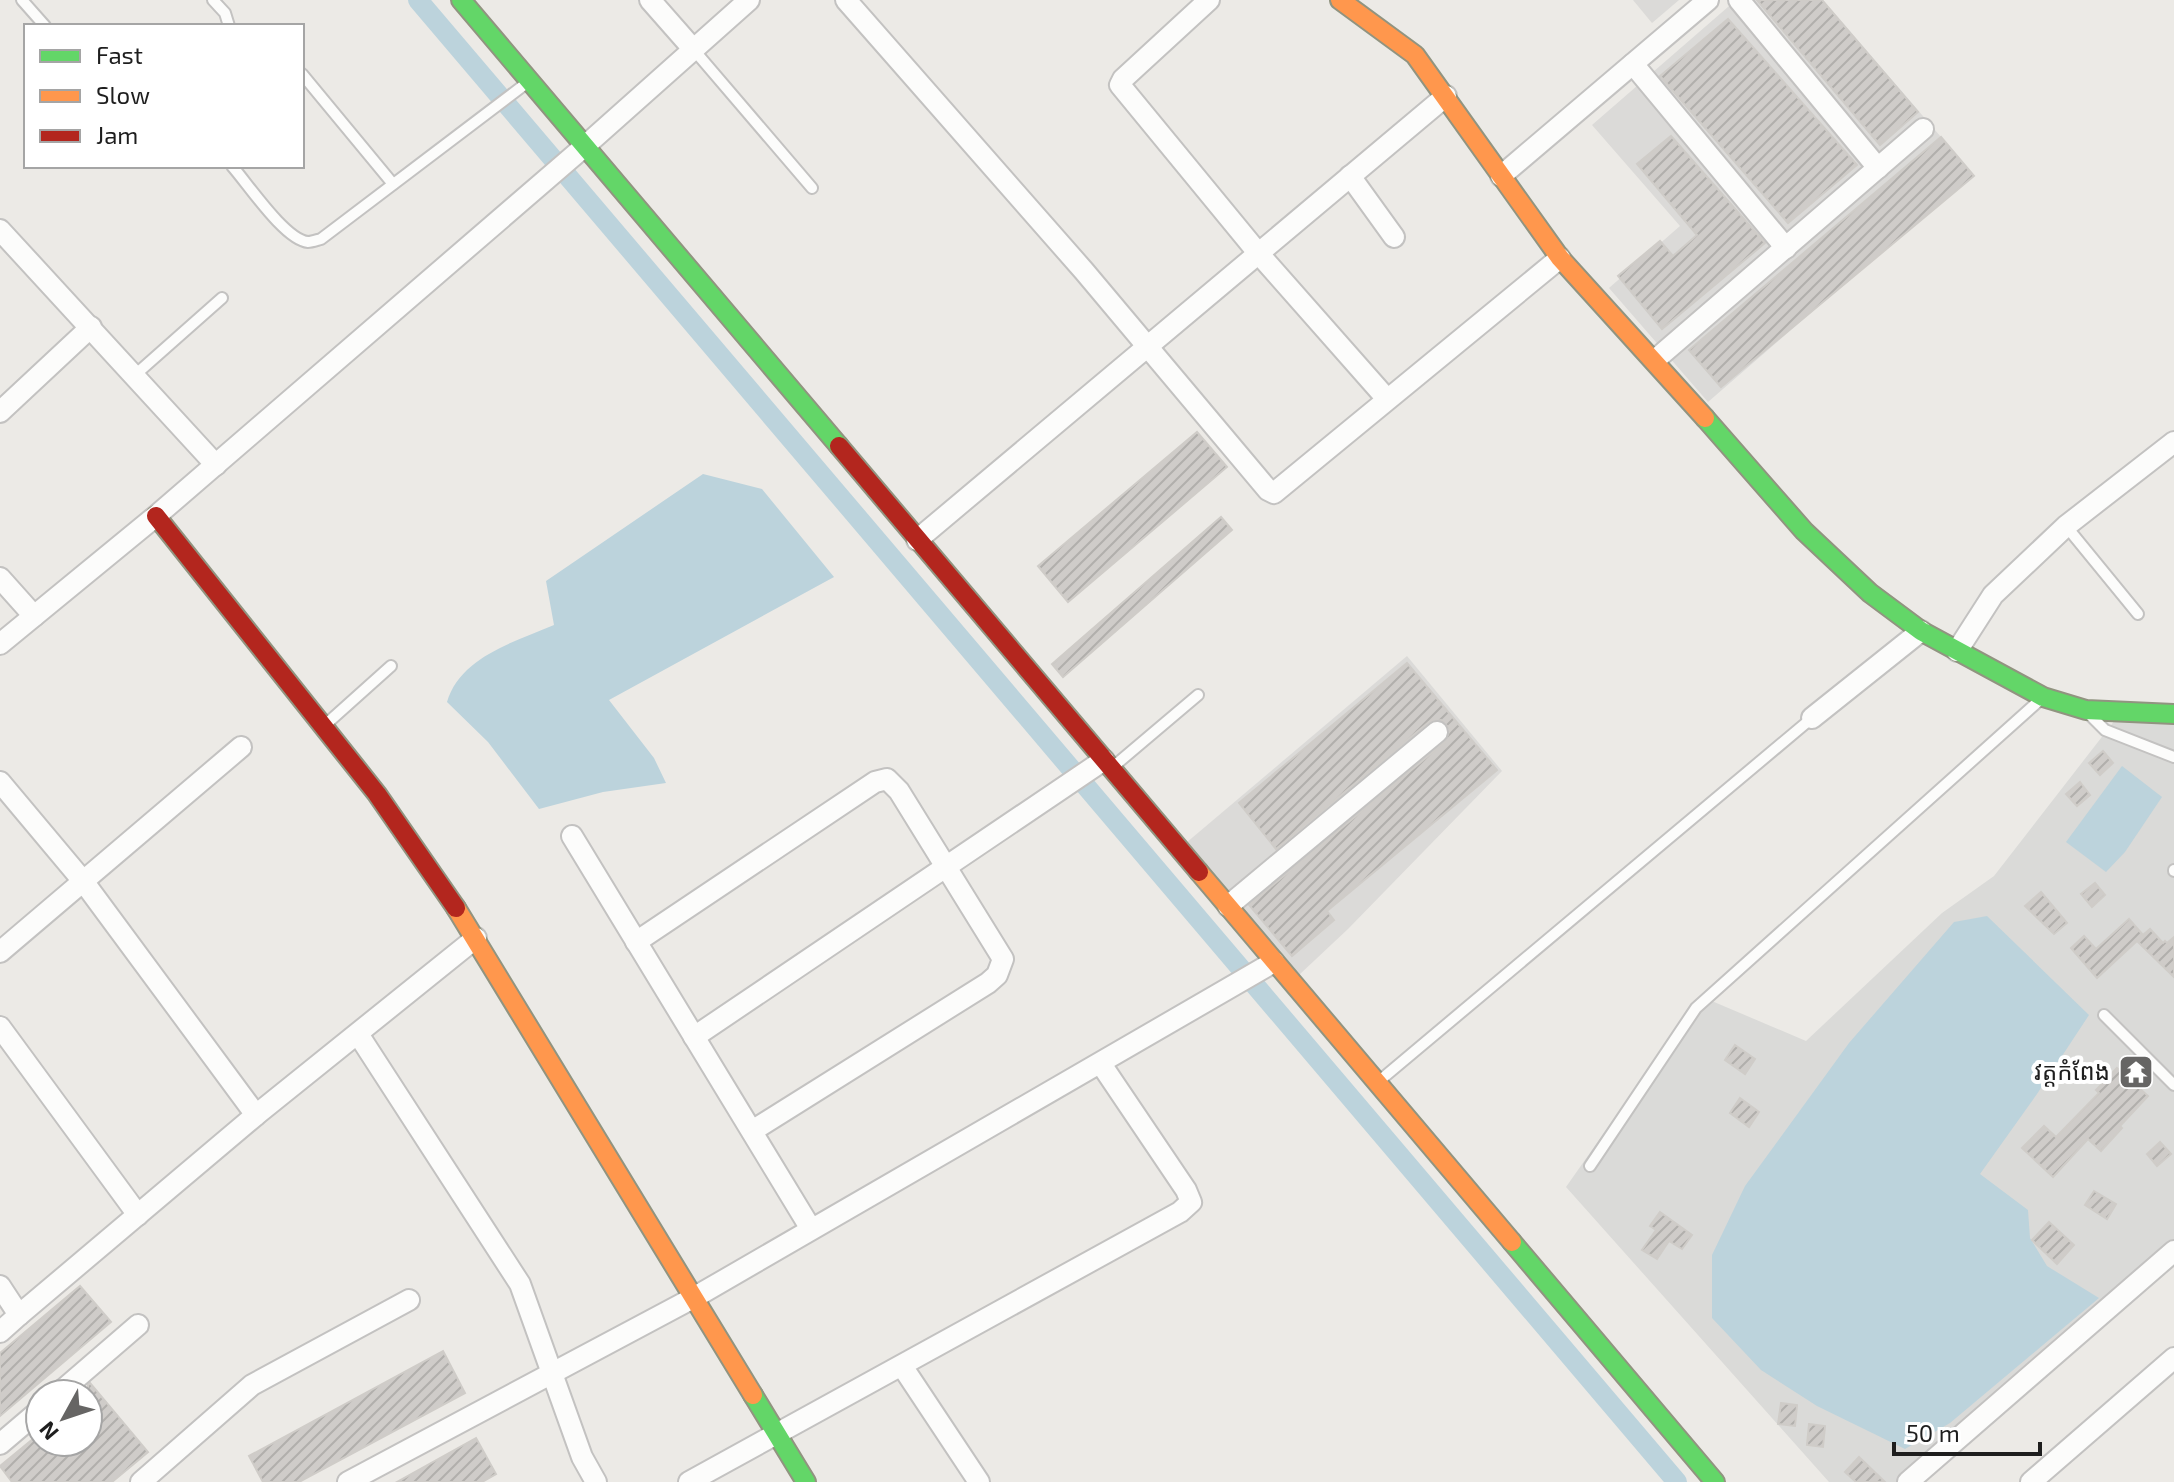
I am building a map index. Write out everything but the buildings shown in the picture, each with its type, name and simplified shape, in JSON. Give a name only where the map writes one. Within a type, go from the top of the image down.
[{"type":"street","points":[[461,0],[581,149],[917,540],[1103,766],[1228,906],[1259,971],[1377,1083],[1715,1482]]},
{"type":"street","points":[[650,0],[694,50]]},
{"type":"street","points":[[0,644],[216,465],[749,0]]},
{"type":"street","points":[[846,0],[1268,490],[1274,493],[1560,258]]},
{"type":"street","points":[[1209,0],[1120,85],[1259,254],[1387,399]]},
{"type":"street","points":[[1340,0],[1415,55],[1560,258],[1655,360],[1804,531],[1870,593],[1921,631],[2043,697],[2086,710],[2174,714]]},
{"type":"street","points":[[1501,176],[1708,0]]},
{"type":"street","points":[[1739,0],[1878,168]]},
{"type":"street","points":[[1633,64],[1786,248]]},
{"type":"street","points":[[917,540],[1446,96]]},
{"type":"street","points":[[1655,360],[1923,129]]},
{"type":"street","points":[[1350,176],[1394,237]]},
{"type":"street","points":[[0,230],[216,465]]},
{"type":"street","points":[[0,412],[91,327]]},
{"type":"street","points":[[1957,651],[1993,595],[2066,526],[2174,442]]},
{"type":"street","points":[[156,516],[377,794],[476,938],[806,1482]]},
{"type":"street","points":[[0,578],[34,616]]},
{"type":"street","points":[[1812,718],[1921,631]]},
{"type":"street","points":[[1228,906],[1437,732]]},
{"type":"street","points":[[0,952],[241,747]]},
{"type":"street","points":[[694,1037],[1103,766]]},
{"type":"street","points":[[636,942],[875,782],[887,779],[899,791],[947,867],[1003,959],[997,975],[752,1131]]},
{"type":"street","points":[[0,782],[83,881],[256,1115]]},
{"type":"street","points":[[572,836],[811,1229]]},
{"type":"street","points":[[0,1332],[256,1115],[476,938]]},
{"type":"street","points":[[348,1482],[695,1297],[1259,971]]},
{"type":"street","points":[[0,1027],[138,1215]]},
{"type":"street","points":[[358,1034],[520,1284],[582,1457],[596,1482]]},
{"type":"street","points":[[689,1482],[1180,1212],[1191,1202],[1101,1064]]},
{"type":"street","points":[[1908,1482],[2174,1251]]},
{"type":"street","points":[[0,1286],[19,1315]]},
{"type":"street","points":[[141,1482],[252,1385],[409,1300]]},
{"type":"street","points":[[77,1378],[138,1325]]},
{"type":"street","points":[[2031,1482],[2174,1358]]},
{"type":"street","points":[[902,1366],[979,1482]]},
{"type":"street","points":[[0,1444],[24,1424]]},
{"type":"lane","points":[[22,0],[43,24]]},
{"type":"lane","points":[[213,0],[225,13],[228,24]]},
{"type":"lane","points":[[694,50],[812,188]]},
{"type":"lane","points":[[304,76],[393,184]]},
{"type":"lane","points":[[234,168],[282,227],[297,239],[310,243],[321,239],[529,81]]},
{"type":"lane","points":[[135,375],[222,298]]},
{"type":"lane","points":[[2066,526],[2138,614]]},
{"type":"lane","points":[[323,726],[391,666]]},
{"type":"lane","points":[[1103,766],[1198,695]]},
{"type":"lane","points":[[1590,1166],[1696,1008],[2043,697]]},
{"type":"lane","points":[[2086,710],[2105,730],[2174,757]]},
{"type":"lane","points":[[1377,1083],[1812,718]]},
{"type":"lane","points":[[2104,1015],[2174,1085]]},
{"type":"shaded area","points":[[1633,0],[1679,0],[1652,23]]},
{"type":"shaded area","points":[[1736,0],[1823,0],[1972,173],[1708,402],[1609,288],[1680,226],[1592,125]]},
{"type":"shaded area","points":[[1407,656],[1502,771],[1299,975],[1186,843]]},
{"type":"shaded area","points":[[2115,720],[2174,722],[2174,1256],[1897,1482],[1829,1482],[1566,1187],[1700,996],[1806,1041],[1942,913],[1994,876]]},
{"type":"water","points":[[703,474],[762,489],[834,577],[609,700],[654,758],[666,783],[603,792],[539,809],[488,742],[447,702],[454,686],[476,662],[490,653],[554,625],[546,581]]},
{"type":"water","points":[[2122,766],[2162,797],[2125,852],[2106,872],[2066,842]]},
{"type":"water","points":[[1987,916],[2089,1015],[1980,1174],[2028,1210],[2030,1238],[2047,1266],[2099,1298],[1950,1423],[1905,1449],[1817,1406],[1761,1370],[1712,1318],[1712,1255],[1745,1186],[1849,1043],[1954,922]]},
{"type":"waterway","points":[[418,0],[1677,1482]]},
{"type":"traffic: fast","points":[[461,0],[839,446]]},
{"type":"traffic: fast","points":[[1705,418],[1804,531],[1870,593],[1921,631],[2043,697],[2086,710],[2174,714]]},
{"type":"traffic: fast","points":[[1512,1242],[1715,1482]]},
{"type":"traffic: fast","points":[[753,1395],[806,1482]]},
{"type":"traffic: slow","points":[[1340,0],[1415,55],[1560,258],[1705,418]]},
{"type":"traffic: slow","points":[[1199,872],[1512,1242]]},
{"type":"traffic: slow","points":[[456,908],[753,1395]]},
{"type":"traffic: jam","points":[[839,446],[1199,872]]},
{"type":"traffic: jam","points":[[156,516],[377,794],[456,908]]},
{"type":"place","name":"វត្តកំពែង","points":[[2136,1072]]}]
